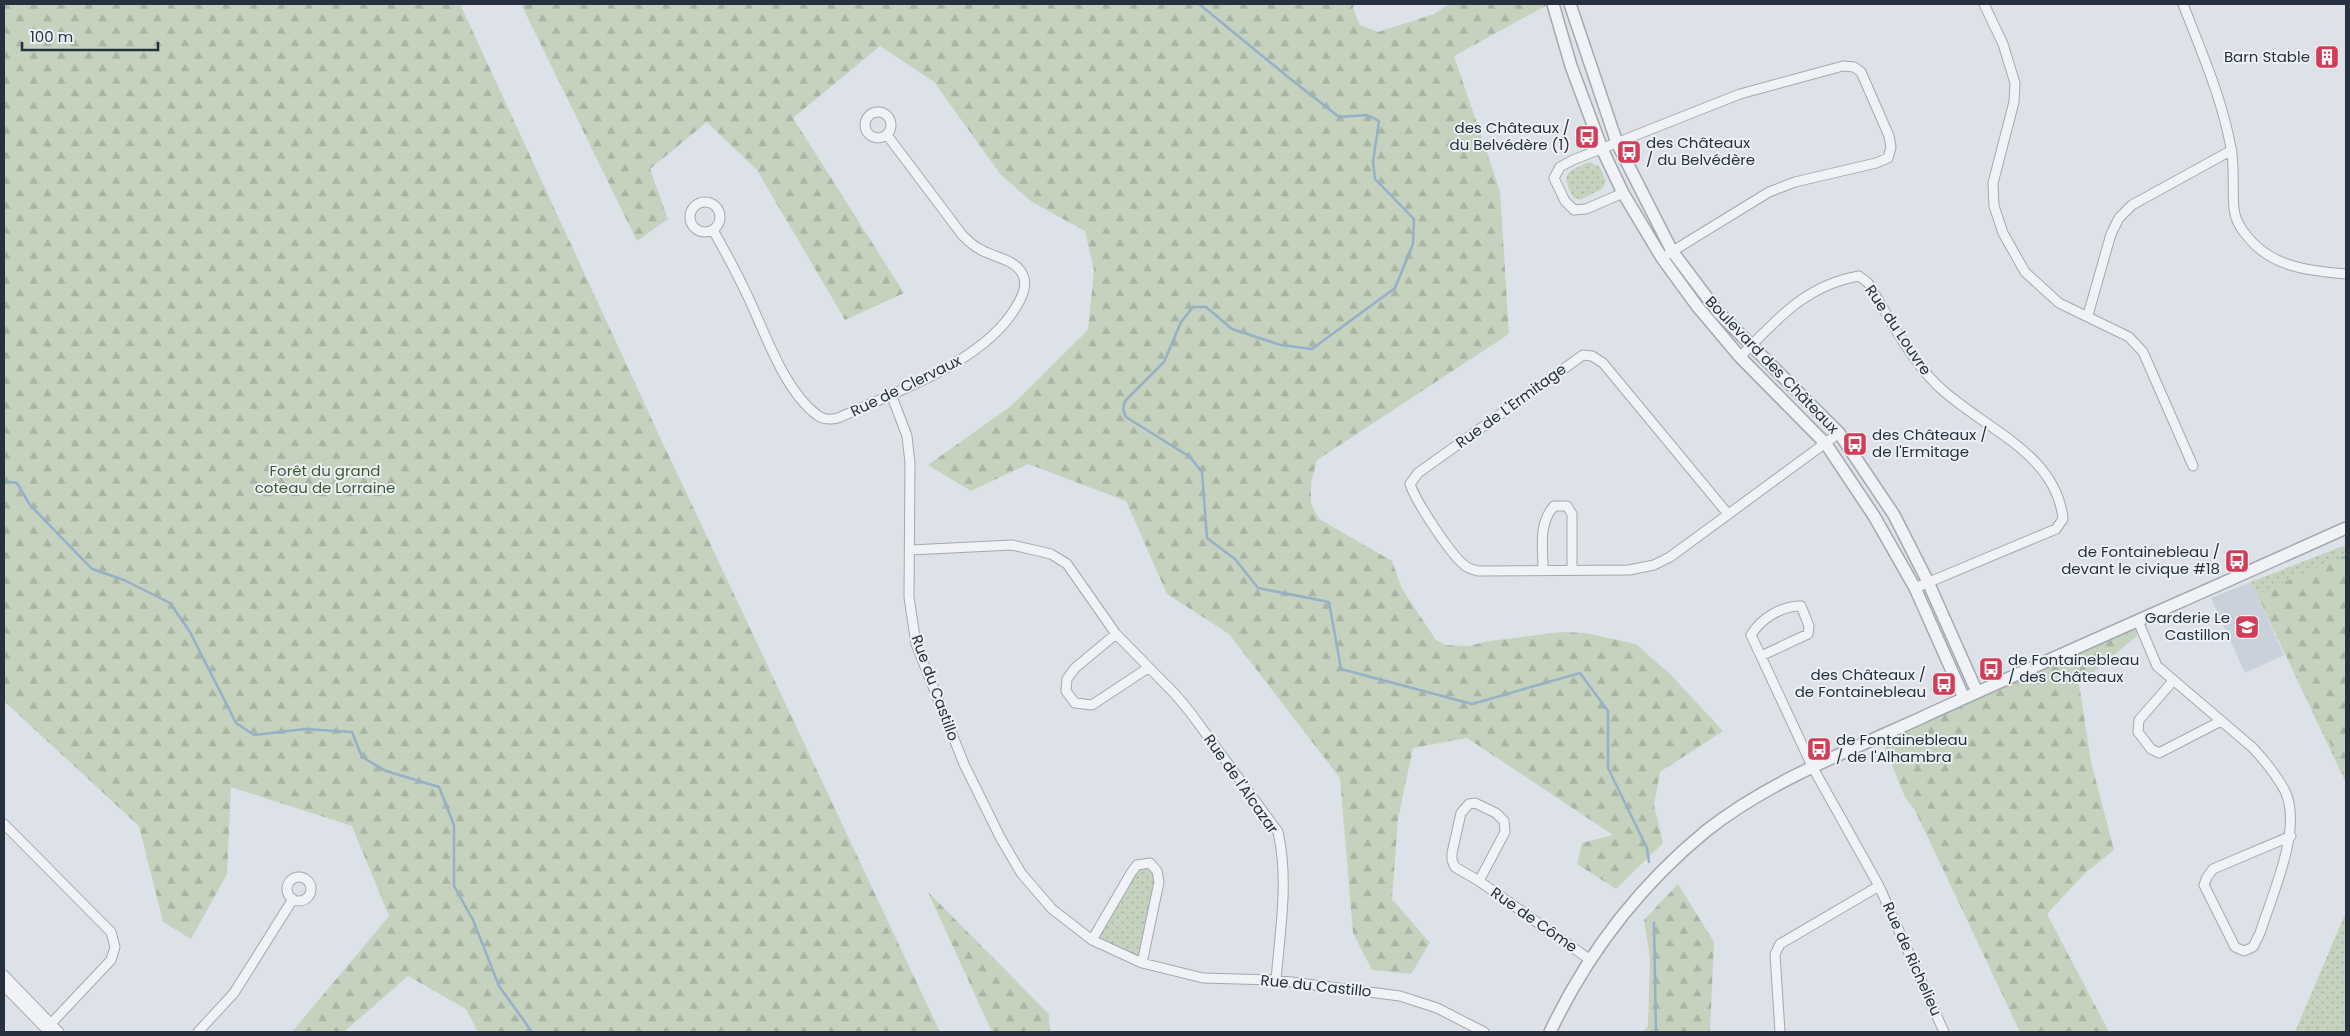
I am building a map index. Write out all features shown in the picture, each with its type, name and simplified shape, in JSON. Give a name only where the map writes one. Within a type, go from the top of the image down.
[{"type":"street","name":"Boulevard des Châteaux","points":[[1553,4],[1572,66],[1602,149],[1624,193],[1662,258],[1697,306],[1740,357],[1826,444],[1874,516],[1915,588],[1964,698]]},
{"type":"street","name":"Boulevard des Châteaux","points":[[1570,4],[1617,143],[1672,250],[1718,312],[1839,433],[1894,515],[1928,582],[1977,692]]},
{"type":"street","points":[[1984,4],[2003,44],[2014,83],[2014,102],[1993,183],[1994,206],[2003,233],[2025,272],[2059,303],[2088,315],[2129,337],[2143,352],[2193,466]]},
{"type":"street","points":[[2183,4],[2217,93],[2232,150],[2234,211],[2241,229],[2256,249],[2280,263],[2322,272],[2346,274]]},
{"type":"street","points":[[1624,193],[1586,210],[1574,210],[1565,201],[1554,178],[1560,167],[1740,94],[1843,66],[1854,67],[1861,72],[1889,136],[1891,147],[1888,158],[1876,163],[1795,182],[1769,192],[1672,250],[1662,258]]},
{"type":"street","name":"Rue de Clervaux","points":[[713,230],[742,283],[785,376],[817,415],[828,420],[838,418],[960,361],[996,333],[1011,315],[1023,295],[1025,279],[1018,268],[978,248],[963,236],[887,135]]},
{"type":"street","points":[[2088,315],[2111,234],[2119,218],[2132,205],[2232,150]]},
{"type":"street","name":"Rue du Louvre","points":[[1740,357],[1788,310],[1815,290],[1842,279],[1859,276],[1868,283],[1919,365],[1935,384],[1955,402],[2035,460],[2049,477],[2062,505],[2063,519],[2056,529],[1915,588]]},
{"type":"street","name":"Rue de L'Ermitage","points":[[1728,514],[1603,363],[1592,356],[1582,354],[1418,473],[1410,484],[1414,496],[1454,554],[1466,567],[1478,571],[1543,569],[1629,570],[1654,565],[1670,557],[1839,433]]},
{"type":"street","name":"Rue du Castillo","points":[[891,394],[907,436],[910,463],[909,597],[916,644],[964,764],[1000,837],[1021,873],[1052,910],[1092,940],[1142,962],[1203,978],[1276,980],[1400,996],[1437,1008],[1484,1032]]},
{"type":"street","points":[[1543,569],[1542,527],[1546,515],[1554,506],[1567,506],[1572,514],[1572,569]]},
{"type":"street","points":[[1550,1032],[1589,959],[1620,916],[1660,873],[1707,831],[1752,800],[1813,768],[1977,692],[2346,528]]},
{"type":"street","name":"Rue de l'Alcazar","points":[[910,550],[1012,545],[1051,554],[1067,564],[1116,634],[1175,694],[1190,712],[1278,832],[1283,855],[1283,883],[1276,980]]},
{"type":"street","name":"Rue de Richelieu","points":[[1761,656],[1808,634],[1809,626],[1801,606],[1787,606],[1756,626],[1751,635],[1813,768],[1879,886],[1944,1032]]},
{"type":"street","points":[[2138,621],[2157,666],[2265,761],[2286,792],[2291,814],[2291,836],[2260,933],[2253,947],[2244,951],[2235,947],[2204,885],[2207,876],[2213,869],[2291,836]]},
{"type":"street","points":[[1116,634],[1075,668],[1067,679],[1066,691],[1075,703],[1092,705],[1148,668]]},
{"type":"street","points":[[2173,681],[2139,720],[2138,732],[2151,749],[2159,753],[2221,721]]},
{"type":"street","name":"Rue de Côme","points":[[1479,881],[1504,832],[1505,826],[1504,821],[1496,812],[1475,803],[1464,808],[1461,813],[1452,852],[1455,868],[1479,881],[1589,959]]},
{"type":"street","points":[[4,824],[111,932],[115,947],[111,960],[48,1028]]},
{"type":"street","points":[[1092,940],[1131,873],[1137,866],[1150,864],[1157,871],[1159,882],[1142,962]]},
{"type":"street","name":"Rue de Richelieu","points":[[1780,1032],[1774,954],[1780,944],[1879,886]]},
{"type":"street","points":[[198,1032],[234,993],[293,899]]},
{"type":"street","points":[[4,975],[48,1028]]},
{"type":"street","points":[[4,986],[48,1028],[59,1032]]},
{"type":"shaded area","name":"Garderie Le Castillon","points":[[2251,582],[2284,655],[2245,673],[2211,598]]},
{"type":"green space","name":"Forêt du grand coteau de Lorraine","points":[[4,4],[460,4],[659,435],[940,1032],[478,1032],[466,1009],[408,976],[344,1032],[292,1032],[389,916],[352,826],[231,787],[227,874],[191,939],[163,922],[139,826],[4,701]]},
{"type":"green space","points":[[521,4],[1354,4],[1353,8],[1360,25],[1378,32],[1434,14],[1449,4],[1549,4],[1454,56],[1500,191],[1509,334],[1317,460],[1311,483],[1311,504],[1319,519],[1392,561],[1402,589],[1436,640],[1446,645],[1469,646],[1489,641],[1561,632],[1585,633],[1636,644],[1670,674],[1723,731],[1660,772],[1654,805],[1663,843],[1616,889],[1577,864],[1582,843],[1613,835],[1467,738],[1413,748],[1398,819],[1392,899],[1430,943],[1411,974],[1372,970],[1353,933],[1340,778],[1229,634],[1167,594],[1126,501],[1028,464],[971,491],[928,465],[1011,406],[1088,330],[1094,270],[1085,231],[1032,202],[1001,175],[934,82],[880,46],[793,118],[904,293],[845,320],[757,170],[707,122],[650,169],[668,219],[637,241]]},
{"type":"green space","points":[[1589,162],[1599,166],[1606,181],[1602,189],[1580,200],[1573,197],[1567,183],[1567,178],[1568,174],[1575,168]]},
{"type":"green space","points":[[2346,545],[2346,783],[2251,582]]},
{"type":"green space","points":[[2346,555],[2346,775],[2257,594]]},
{"type":"green space","points":[[2138,621],[2137,636],[2079,684],[2091,762],[2114,850],[2084,874],[2047,914],[2109,1032],[2020,1032],[1922,825],[1905,797],[1877,729]]},
{"type":"green space","points":[[1150,863],[1157,871],[1142,963],[1092,940],[1131,873]]},
{"type":"green space","points":[[1678,884],[1714,942],[1710,1032],[1643,1032],[1648,1026],[1650,958],[1644,920]]},
{"type":"green space","points":[[928,892],[1049,1014],[1050,1032],[992,1032]]},
{"type":"green space","points":[[2346,912],[2346,1032],[2295,1032]]},
{"type":"waterway","points":[[1199,4],[1339,117],[1367,115],[1379,121],[1373,162],[1375,179],[1414,219],[1413,244],[1395,288],[1312,349],[1281,345],[1232,329],[1206,307],[1193,307],[1181,322],[1164,362],[1125,401],[1123,409],[1126,417],[1190,457],[1202,472],[1207,538],[1235,559],[1258,588],[1329,602],[1341,669],[1472,704],[1580,673],[1608,711],[1608,768],[1647,848],[1649,862]]},
{"type":"waterway","points":[[4,481],[17,483],[30,505],[92,569],[124,580],[170,603],[190,632],[236,723],[254,735],[305,729],[352,732],[362,757],[386,771],[439,787],[454,825],[454,886],[473,920],[499,986],[532,1032]]},
{"type":"waterway","points":[[1654,923],[1656,1032]]},
{"type":"place","name":"Barn Stable","points":[[2327,57]]},
{"type":"place","name":"des Châteaux / du Belvédère (1)","points":[[1587,137]]},
{"type":"place","name":"des Châteaux / du Belvédère","points":[[1629,152]]},
{"type":"place","name":"des Châteaux / de l'Ermitage","points":[[1855,444]]},
{"type":"place","name":"de Fontainebleau / devant le civique #18","points":[[2237,561]]},
{"type":"place","name":"Garderie Le Castillon","points":[[2247,627]]},
{"type":"place","name":"de Fontainebleau / des Châteaux","points":[[1991,669]]},
{"type":"place","name":"des Châteaux / de Fontainebleau","points":[[1944,684]]},
{"type":"place","name":"de Fontainebleau / de l'Alhambra","points":[[1819,749]]}]
